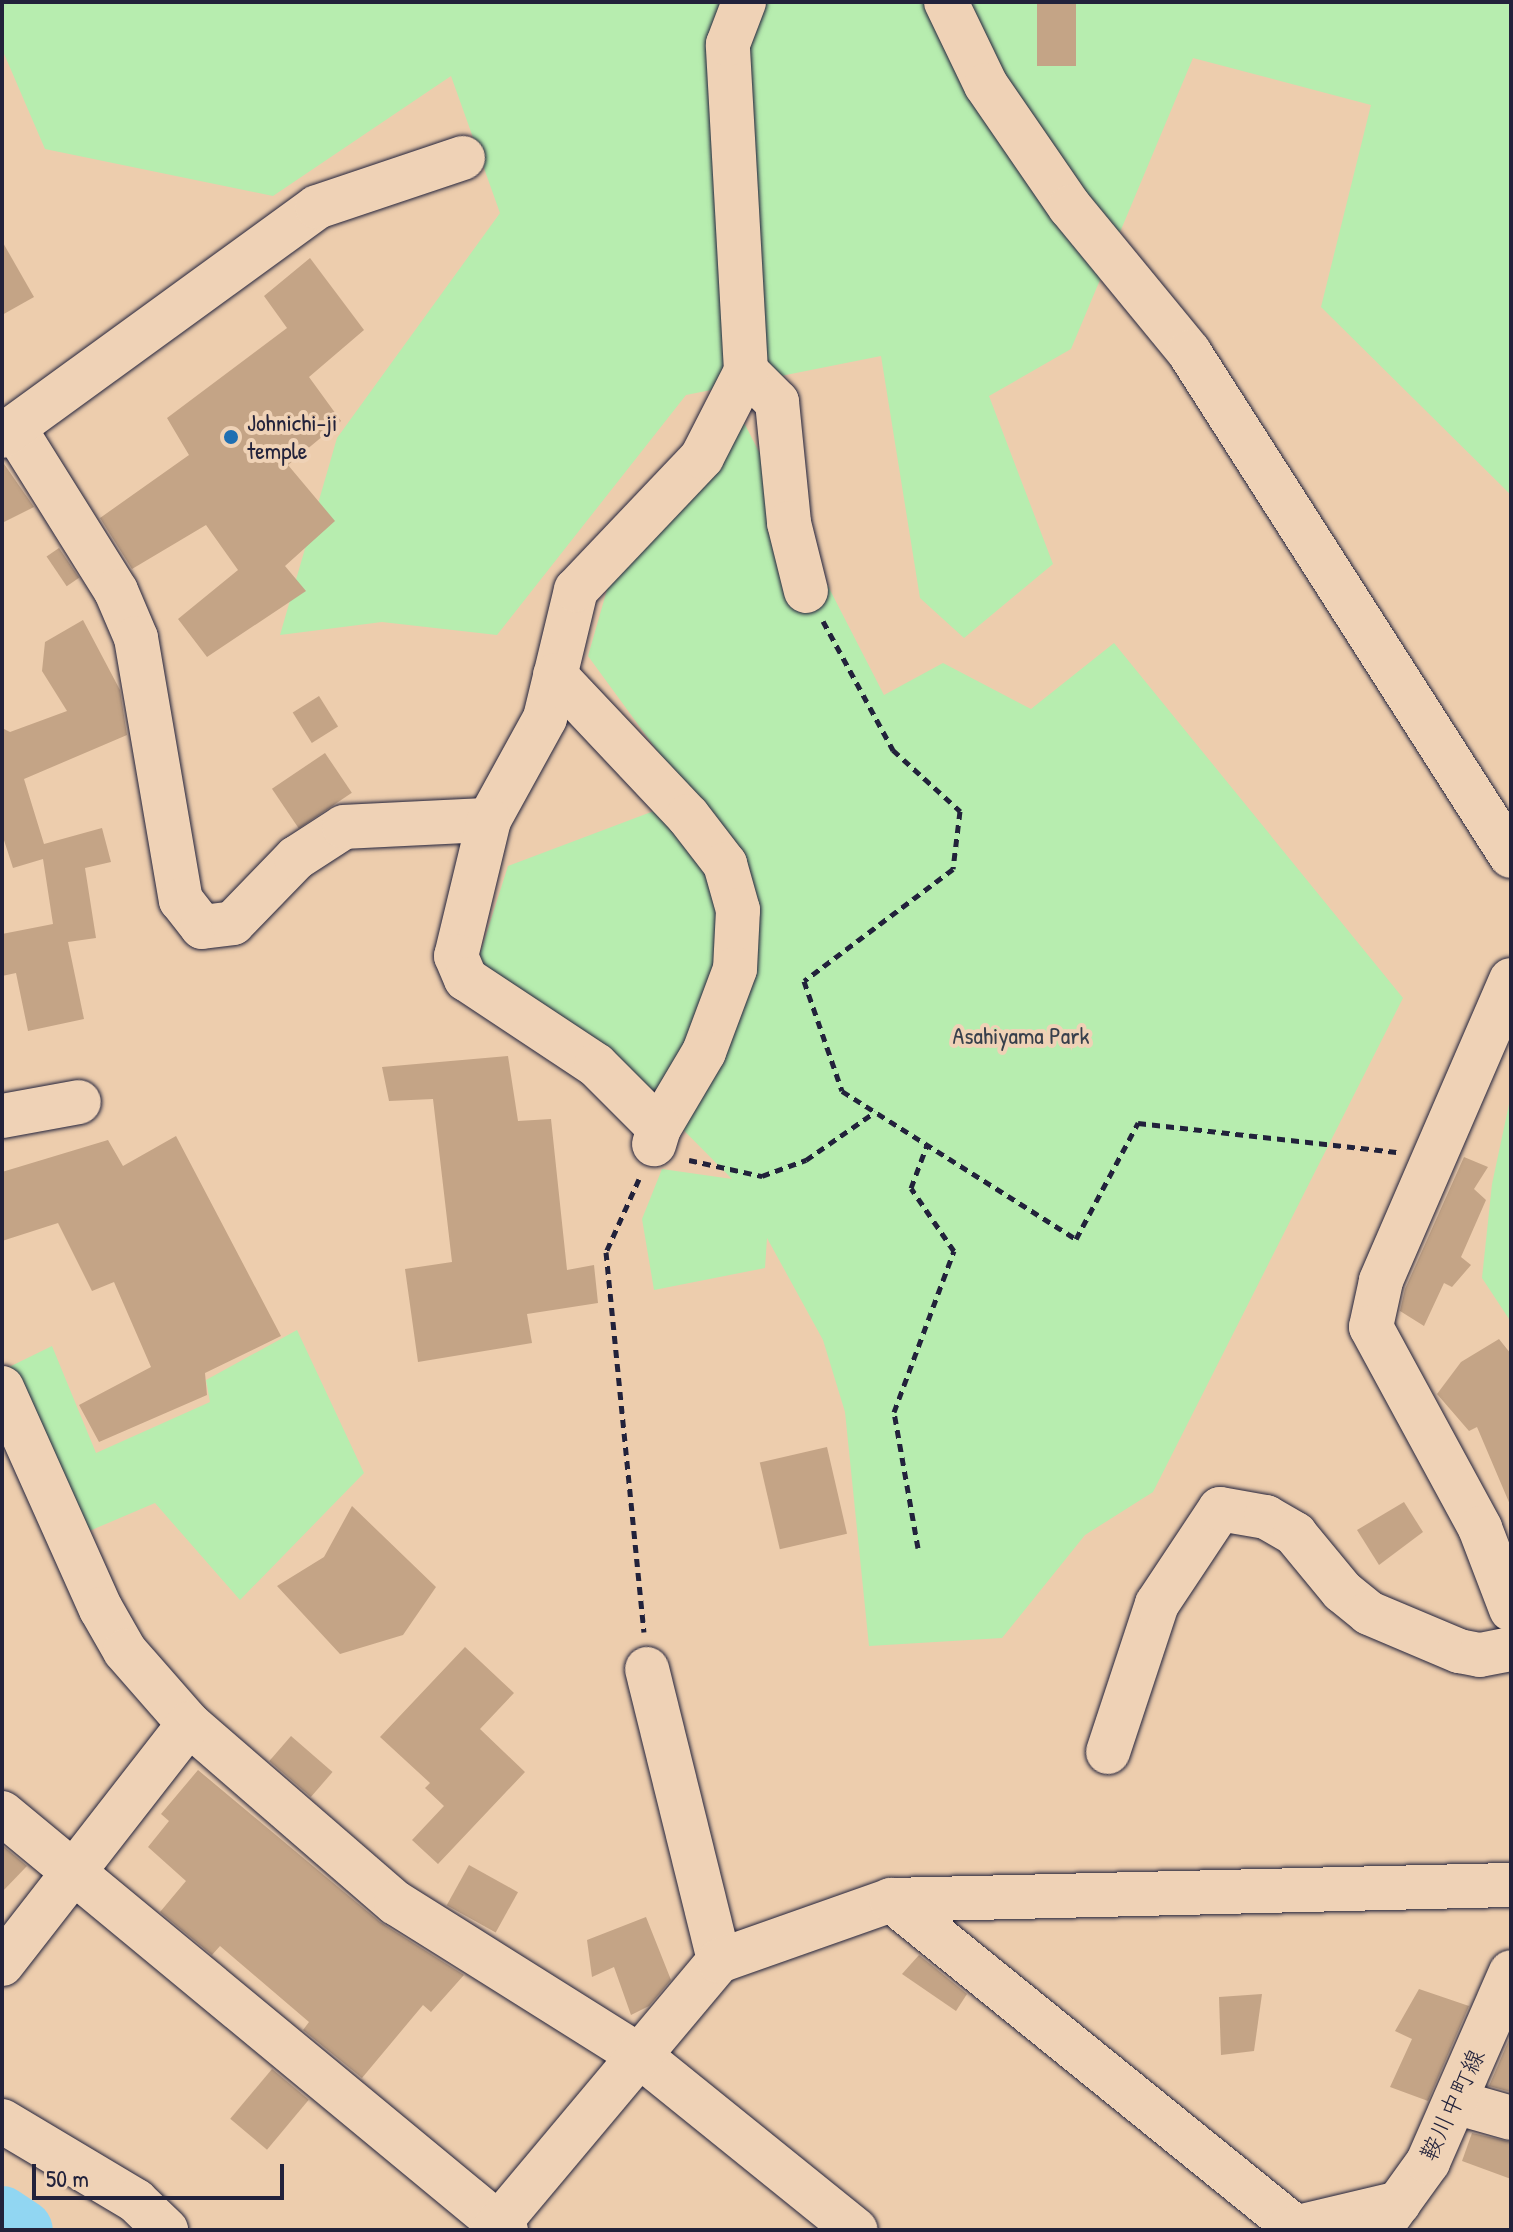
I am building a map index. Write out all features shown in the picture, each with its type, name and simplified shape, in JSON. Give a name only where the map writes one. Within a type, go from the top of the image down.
[{"type":"street","points":[[555,675],[688,816],[725,864],[738,910],[735,969],[704,1052],[657,1136],[596,1065],[466,979],[456,956],[489,820],[545,718],[555,675],[576,590],[702,457],[746,371],[728,44],[744,2]]},
{"type":"street","points":[[946,2],[986,85],[1070,207],[1189,352],[1511,856]]},
{"type":"street","points":[[463,158],[317,207],[9,434],[116,591],[136,638],[181,900],[202,927],[233,923],[296,858],[344,827],[489,820]]},
{"type":"street","points":[[746,371],[777,402],[789,523],[806,591]]},
{"type":"street","points":[[1511,980],[1381,1281],[1371,1327],[1480,1528],[1511,1609]]},
{"type":"street","points":[[2,1116],[79,1102]]},
{"type":"street","points":[[2,1388],[101,1609],[125,1651],[189,1724],[396,1903],[640,2056],[856,2230]]},
{"type":"street","points":[[1108,1752],[1157,1604],[1220,1509],[1266,1517],[1295,1534],[1369,1613],[1459,1651],[1480,1655],[1511,1649]]},
{"type":"street","points":[[647,1669],[719,1961]]},
{"type":"street","points":[[2,1964],[189,1724]]},
{"type":"street","points":[[2,1813],[73,1869],[499,2228],[719,1961],[891,1900],[1511,1885]]},
{"type":"street","points":[[891,1900],[1290,2229],[1389,2216]]},
{"type":"street","name":"鞍川中町線","points":[[1389,2216],[1428,2162],[1511,1972]]},
{"type":"street","points":[[1455,2102],[1511,2118]]},
{"type":"street","points":[[2,2121],[136,2201],[166,2230]]},
{"type":"path","points":[[806,591],[893,750],[960,811],[953,869],[804,981],[842,1091],[1076,1239],[1138,1123],[1233,1129],[1436,1158]]},
{"type":"path","points":[[657,1136],[665,1154],[762,1176],[806,1160],[875,1112]]},
{"type":"path","points":[[647,1669],[606,1252],[657,1136]]},
{"type":"path","points":[[918,1548],[894,1412],[954,1251],[911,1188],[927,1145]]},
{"type":"green space","points":[[2,2],[1511,2],[1511,495],[1321,307],[1371,105],[1193,58],[1071,349],[989,396],[1053,564],[964,638],[920,598],[881,356],[686,395],[497,635],[382,622],[280,635],[337,438],[500,213],[451,76],[273,196],[45,149],[2,49]]},
{"type":"green space","name":"Asahiyama Park","points":[[739,413],[884,695],[943,663],[1031,709],[1114,643],[1403,998],[1153,1492],[1085,1535],[1002,1638],[869,1646],[845,1412],[823,1340],[767,1238],[765,1268],[654,1290],[642,1219],[662,1169],[732,1179],[610,1056],[486,972],[480,954],[508,866],[691,797],[588,656],[613,569]]},
{"type":"green space","points":[[1511,1095],[1511,1322],[1482,1278],[1492,1184]]},
{"type":"green space","points":[[297,1330],[364,1473],[240,1600],[155,1503],[87,1532],[7,1368],[52,1346],[96,1453],[210,1402],[206,1380]]},
{"type":"building","points":[[1037,2],[1076,2],[1076,66],[1037,66]]},
{"type":"building","points":[[2,241],[34,297],[2,315]]},
{"type":"building","points":[[310,258],[364,330],[309,377],[341,421],[288,465],[335,521],[285,566],[306,591],[207,657],[178,619],[238,570],[206,525],[132,569],[100,518],[189,455],[167,418],[287,328],[264,296]]},
{"type":"building","points":[[2,461],[34,507],[2,523]]},
{"type":"building","points":[[59,548],[79,578],[67,586],[47,556]]},
{"type":"building","points":[[83,620],[120,690],[127,735],[24,779],[44,844],[102,828],[111,862],[85,868],[96,938],[68,942],[84,1019],[28,1031],[16,973],[2,976],[2,934],[53,924],[43,859],[13,868],[2,834],[2,728],[10,732],[67,711],[42,671],[45,642]]},
{"type":"building","points":[[319,696],[338,727],[312,743],[293,712]]},
{"type":"building","points":[[325,753],[352,793],[299,829],[272,789]]},
{"type":"building","points":[[508,1056],[518,1121],[551,1119],[567,1270],[594,1265],[598,1303],[527,1314],[532,1343],[418,1362],[405,1269],[452,1262],[433,1099],[389,1101],[382,1067]]},
{"type":"building","points":[[176,1136],[281,1336],[205,1373],[207,1395],[99,1442],[79,1405],[151,1367],[114,1282],[92,1291],[58,1223],[2,1241],[2,1172],[108,1140],[123,1166]]},
{"type":"building","points":[[1464,1157],[1488,1167],[1474,1189],[1486,1200],[1461,1257],[1471,1265],[1452,1287],[1444,1283],[1424,1326],[1400,1311],[1405,1289]]},
{"type":"building","points":[[1499,1339],[1511,1354],[1511,1507],[1477,1427],[1469,1431],[1437,1394],[1461,1362]]},
{"type":"building","points":[[827,1447],[847,1534],[780,1549],[760,1463]]},
{"type":"building","points":[[1404,1502],[1423,1532],[1379,1565],[1357,1530]]},
{"type":"building","points":[[352,1506],[436,1587],[403,1635],[340,1654],[277,1586],[324,1557]]},
{"type":"building","points":[[465,1647],[514,1693],[480,1729],[525,1772],[438,1864],[412,1840],[444,1806],[425,1788],[430,1783],[380,1737]]},
{"type":"building","points":[[291,1736],[333,1772],[311,1797],[269,1761]]},
{"type":"building","points":[[198,1770],[380,1922],[464,1975],[431,2012],[423,2005],[362,2078],[303,2030],[309,2022],[220,1946],[212,1955],[160,1912],[186,1881],[148,1847],[169,1821],[161,1814]]},
{"type":"building","points":[[2,1845],[27,1866],[2,1892]]},
{"type":"building","points":[[469,1865],[518,1892],[496,1932],[447,1905]]},
{"type":"building","points":[[646,1917],[671,1980],[649,2006],[631,2015],[614,1967],[592,1977],[587,1940]]},
{"type":"building","points":[[919,1955],[967,1994],[956,2011],[902,1974]]},
{"type":"building","points":[[1419,1989],[1469,2006],[1428,2101],[1390,2087],[1412,2039],[1395,2031]]},
{"type":"building","points":[[1262,1994],[1254,2051],[1221,2055],[1219,1997]]},
{"type":"building","points":[[1511,2035],[1511,2092],[1489,2086]]},
{"type":"building","points":[[272,2069],[309,2100],[267,2150],[230,2119]]},
{"type":"building","points":[[1472,2133],[1511,2142],[1511,2179],[1462,2161]]},
{"type":"waterway","points":[[2,2216],[23,2230]]},
{"type":"place","name":"Johnichi-ji temple","points":[[231,437]]}]
